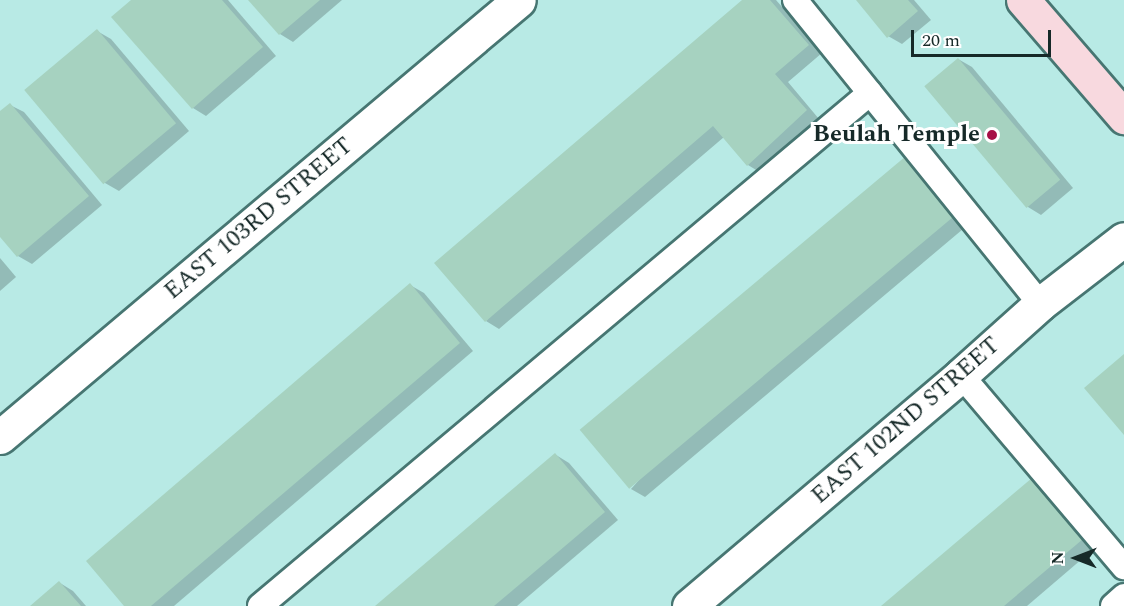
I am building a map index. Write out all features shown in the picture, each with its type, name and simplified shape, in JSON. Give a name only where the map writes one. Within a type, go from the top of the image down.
[{"type":"street","name":"EAST 103RD STREET","points":[[0,437],[519,0]]},
{"type":"street","points":[[1023,0],[1124,117]]},
{"type":"street","name":"EAST 102ND STREET","points":[[689,606],[961,375],[1040,304],[1124,239]]},
{"type":"lane","points":[[795,0],[1040,304]]},
{"type":"lane","points":[[260,606],[870,93]]},
{"type":"lane","points":[[961,375],[1124,567]]},
{"type":"lane","points":[[1113,606],[1124,596]]},
{"type":"building","points":[[131,0],[222,0],[263,47],[192,109],[111,17]]},
{"type":"building","points":[[248,0],[320,0],[279,35]]},
{"type":"building","points":[[742,0],[770,0],[809,45],[775,74],[807,110],[747,166],[713,126],[485,322],[434,263]]},
{"type":"building","points":[[856,0],[908,0],[918,11],[887,38]]},
{"type":"building","points":[[97,29],[176,123],[103,184],[24,90]]},
{"type":"building","points":[[958,58],[1060,180],[1026,208],[924,86]]},
{"type":"building","points":[[10,103],[89,196],[17,257],[0,237],[0,111]]},
{"type":"building","points":[[906,156],[955,215],[629,489],[580,430]]},
{"type":"building","points":[[410,283],[460,343],[151,606],[124,606],[86,561]]},
{"type":"building","points":[[1124,354],[1124,435],[1084,388]]},
{"type":"building","points":[[555,453],[605,512],[571,541],[494,606],[375,606]]},
{"type":"building","points":[[1032,478],[1083,539],[1004,606],[881,606]]},
{"type":"building","points":[[59,581],[81,606],[30,606]]},
{"type":"place","name":"Beulah Temple","points":[[992,135]]}]
